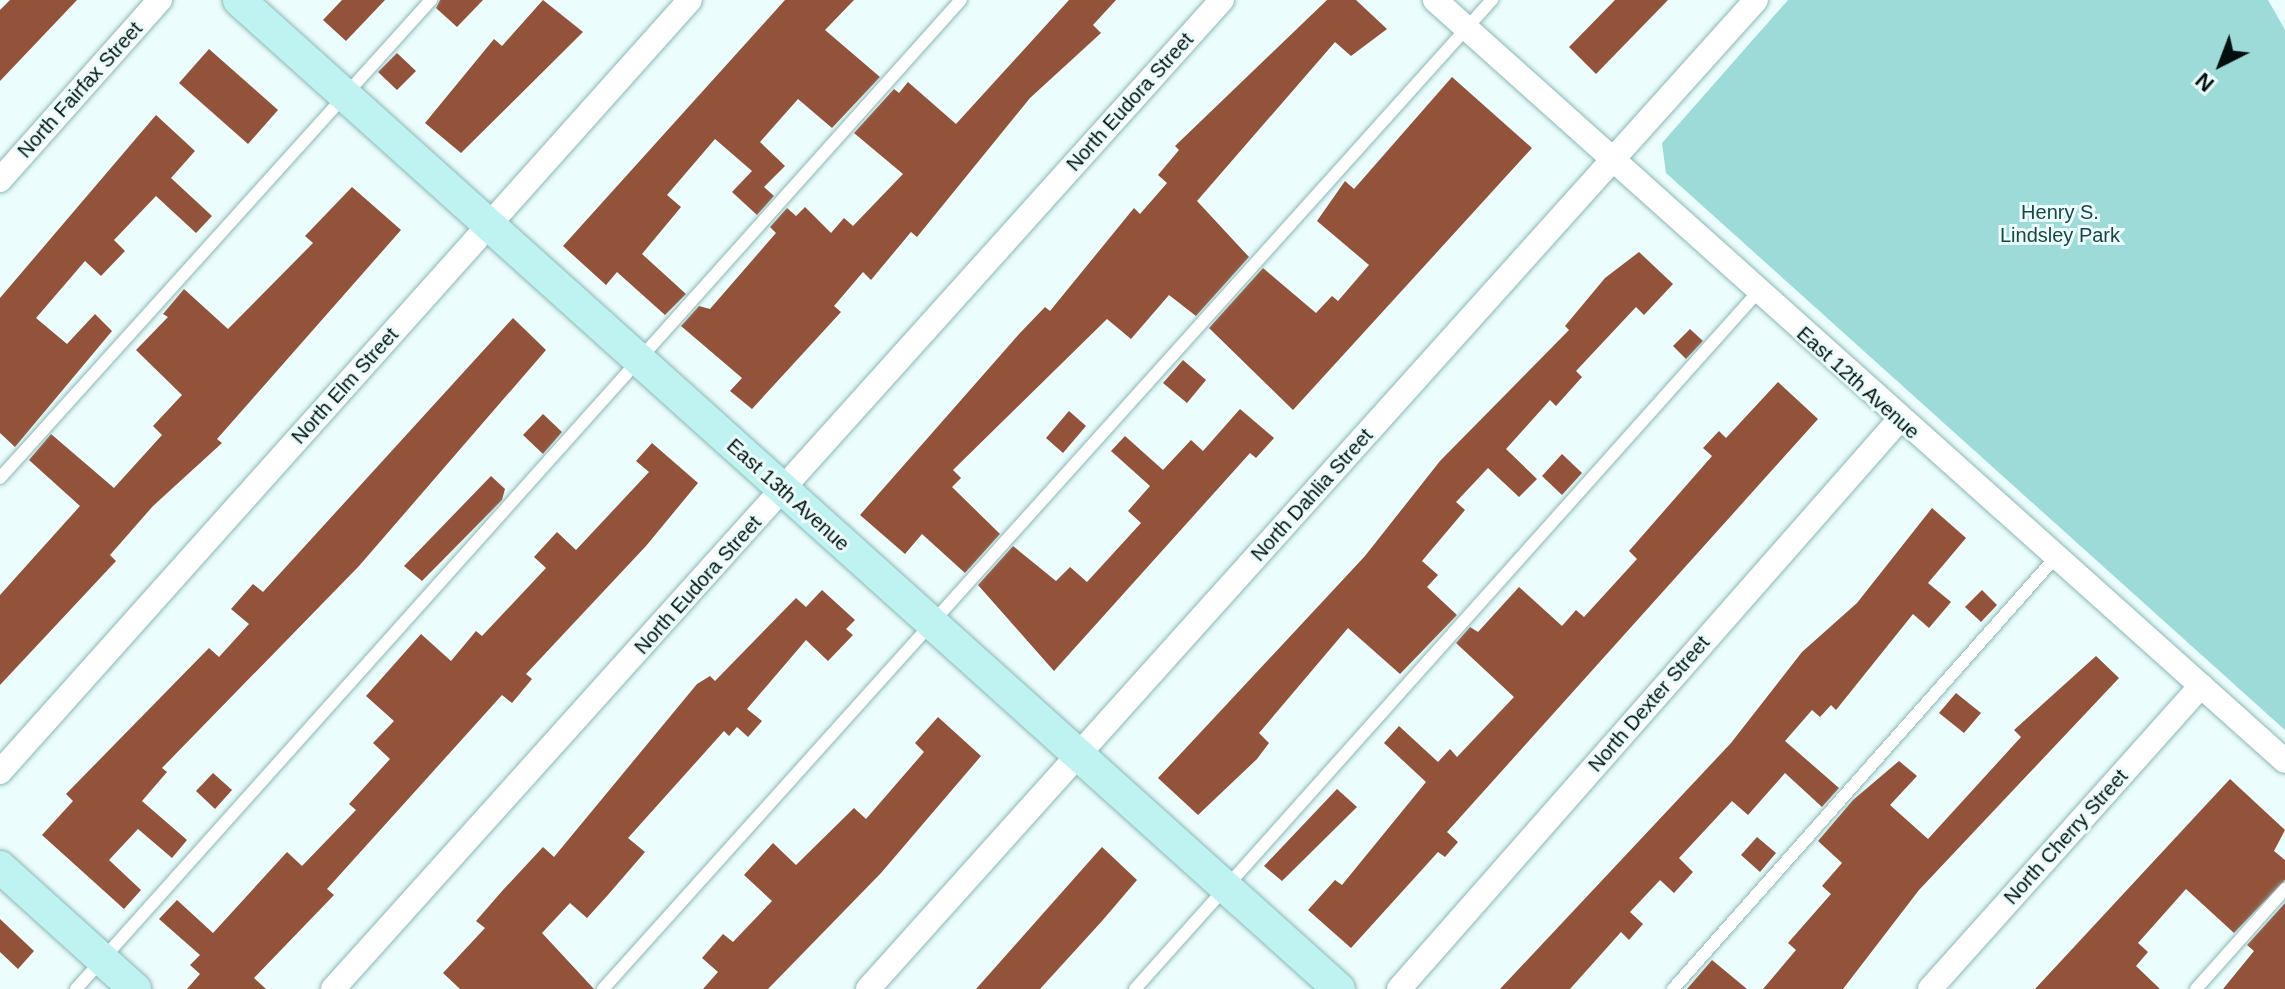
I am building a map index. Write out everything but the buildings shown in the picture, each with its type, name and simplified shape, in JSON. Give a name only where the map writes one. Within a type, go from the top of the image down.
[{"type":"main road","name":"East 13th Avenue","points":[[239,0],[1339,989]]},
{"type":"main road","points":[[0,867],[135,989]]},
{"type":"street","name":"North Fairfax Street","points":[[0,180],[160,0]]},
{"type":"street","name":"North Elm Street","points":[[0,772],[690,0]]},
{"type":"street","name":"North Eudora Street","points":[[333,989],[783,492],[1222,0]]},
{"type":"street","name":"East 12th Avenue","points":[[1435,0],[1899,420],[2285,761]]},
{"type":"street","name":"North Dahlia Street","points":[[868,989],[1756,0]]},
{"type":"street","name":"North Dexter Street","points":[[1399,989],[1899,420]]},
{"type":"street","name":"North Cherry Street","points":[[1930,989],[2201,686]]},
{"type":"lane","points":[[0,478],[431,0]]},
{"type":"lane","points":[[76,989],[961,0]]},
{"type":"lane","points":[[603,989],[1492,0]]},
{"type":"lane","points":[[1135,989],[1758,292]]},
{"type":"lane","points":[[1673,989],[2055,558]]},
{"type":"lane","points":[[2196,989],[2285,889]]},
{"type":"green space","name":"Henry S. Lindsley Park","points":[[1788,0],[2268,0],[2285,30],[2285,730],[1666,173],[1662,143]]}]
